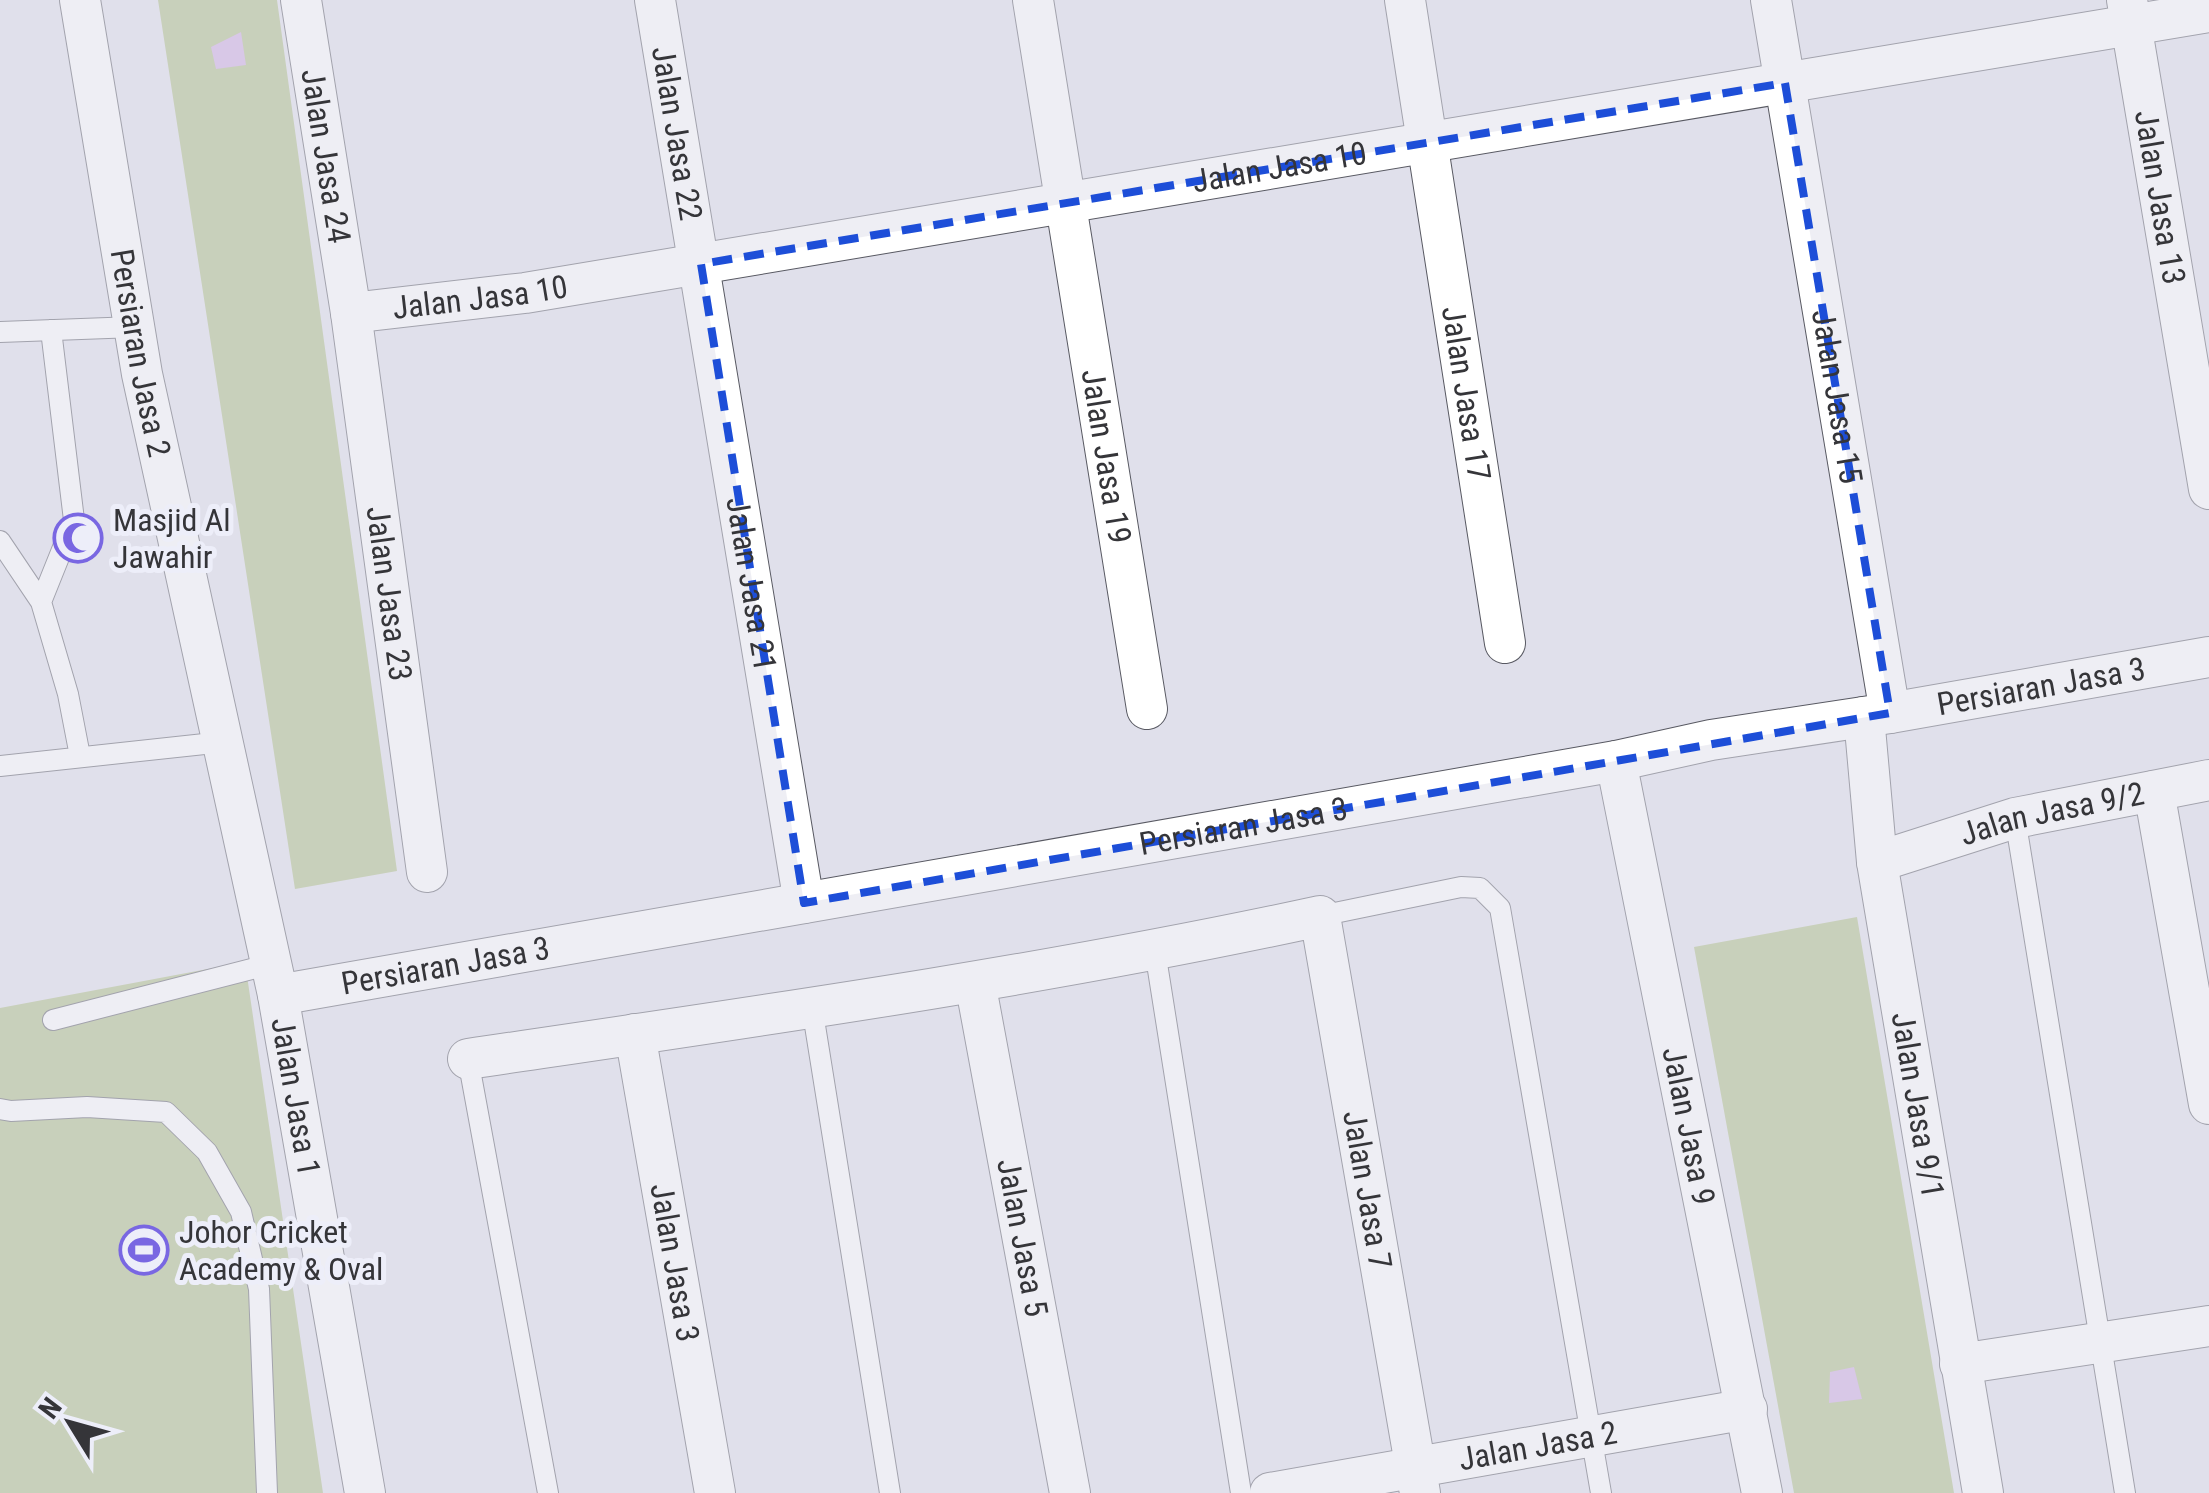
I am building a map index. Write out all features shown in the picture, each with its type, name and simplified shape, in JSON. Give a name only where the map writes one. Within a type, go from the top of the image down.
[{"type":"street","name":"Persiaran Jasa 2","points":[[80,0],[135,327],[275,979]]},
{"type":"street","name":"Jalan Jasa 24","points":[[301,0],[351,314]]},
{"type":"street","name":"Jalan Jasa 22","points":[[655,0],[701,264]]},
{"type":"street","name":"Jalan Jasa 19","points":[[1032,0],[1147,709]]},
{"type":"street","name":"Jalan Jasa 17","points":[[1405,0],[1505,643]]},
{"type":"street","name":"Jalan Jasa 15","points":[[1771,0],[1877,715]]},
{"type":"street","name":"Jalan Jasa 10","points":[[351,314],[526,293],[1785,83],[2129,12],[2209,12]]},
{"type":"street","name":"Jalan Jasa 13","points":[[2129,12],[2209,489]]},
{"type":"street","name":"Jalan Jasa 21","points":[[701,264],[804,902]]},
{"type":"street","name":"Jalan Jasa 23","points":[[351,314],[428,872]]},
{"type":"street","name":"Persiaran Jasa 3","points":[[275,979],[804,902],[1616,761],[1711,740],[2209,657]]},
{"type":"street","name":"Jalan Jasa 9/1","points":[[1877,715],[1877,862],[1983,1493]]},
{"type":"street","name":"Jalan Jasa 9","points":[[1616,761],[1762,1493]]},
{"type":"street","points":[[2154,791],[2209,780]]},
{"type":"street","name":"Jalan Jasa 9/2","points":[[1877,862],[2015,818],[2154,791],[2209,1104]]},
{"type":"street","points":[[468,1059],[975,982],[1155,951],[1320,916]]},
{"type":"street","name":"Jalan Jasa 7","points":[[1320,916],[1418,1480]]},
{"type":"street","name":"Jalan Jasa 1","points":[[275,979],[365,1493]]},
{"type":"street","name":"Jalan Jasa 5","points":[[975,982],[1070,1493]]},
{"type":"street","name":"Jalan Jasa 3","points":[[635,1034],[715,1493]]},
{"type":"street","points":[[1960,1364],[2209,1326]]},
{"type":"street","name":"Jalan Jasa 2","points":[[1270,1493],[1418,1480],[1592,1436],[1747,1409]]},
{"type":"lane","points":[[0,332],[135,327]]},
{"type":"lane","points":[[41,602],[74,520],[50,330]]},
{"type":"lane","points":[[0,540],[41,602],[68,694],[80,756]]},
{"type":"lane","points":[[0,766],[223,742]]},
{"type":"lane","points":[[2015,818],[2125,1493]]},
{"type":"lane","points":[[1320,916],[1461,887],[1480,888],[1500,908],[1602,1493]]},
{"type":"lane","points":[[1155,951],[1241,1493]]},
{"type":"lane","points":[[52,1020],[275,979]]},
{"type":"lane","points":[[812,1007],[890,1493]]},
{"type":"lane","points":[[468,1059],[548,1493]]},
{"type":"lane","points":[[0,1109],[10,1112],[86,1107],[166,1112],[208,1152],[241,1212],[259,1289],[267,1493]]},
{"type":"highlighted area","points":[[1785,83],[1890,713],[804,903],[701,264]]},
{"type":"green space","points":[[158,0],[277,0],[397,871],[295,889]]},
{"type":"green space","points":[[1857,917],[1954,1493],[1794,1493],[1694,947]]},
{"type":"green space","name":"Johor Cricket Academy & Oval","points":[[245,962],[323,1493],[0,1493],[0,1008]]},
{"type":"building","points":[[241,32],[246,65],[216,69],[211,47]]},
{"type":"building","points":[[1854,1367],[1862,1399],[1829,1403],[1830,1372]]},
{"type":"place","name":"Masjid Al Jawahir","points":[[78,538]]},
{"type":"place","name":"Johor Cricket Academy & Oval","points":[[144,1250]]}]
